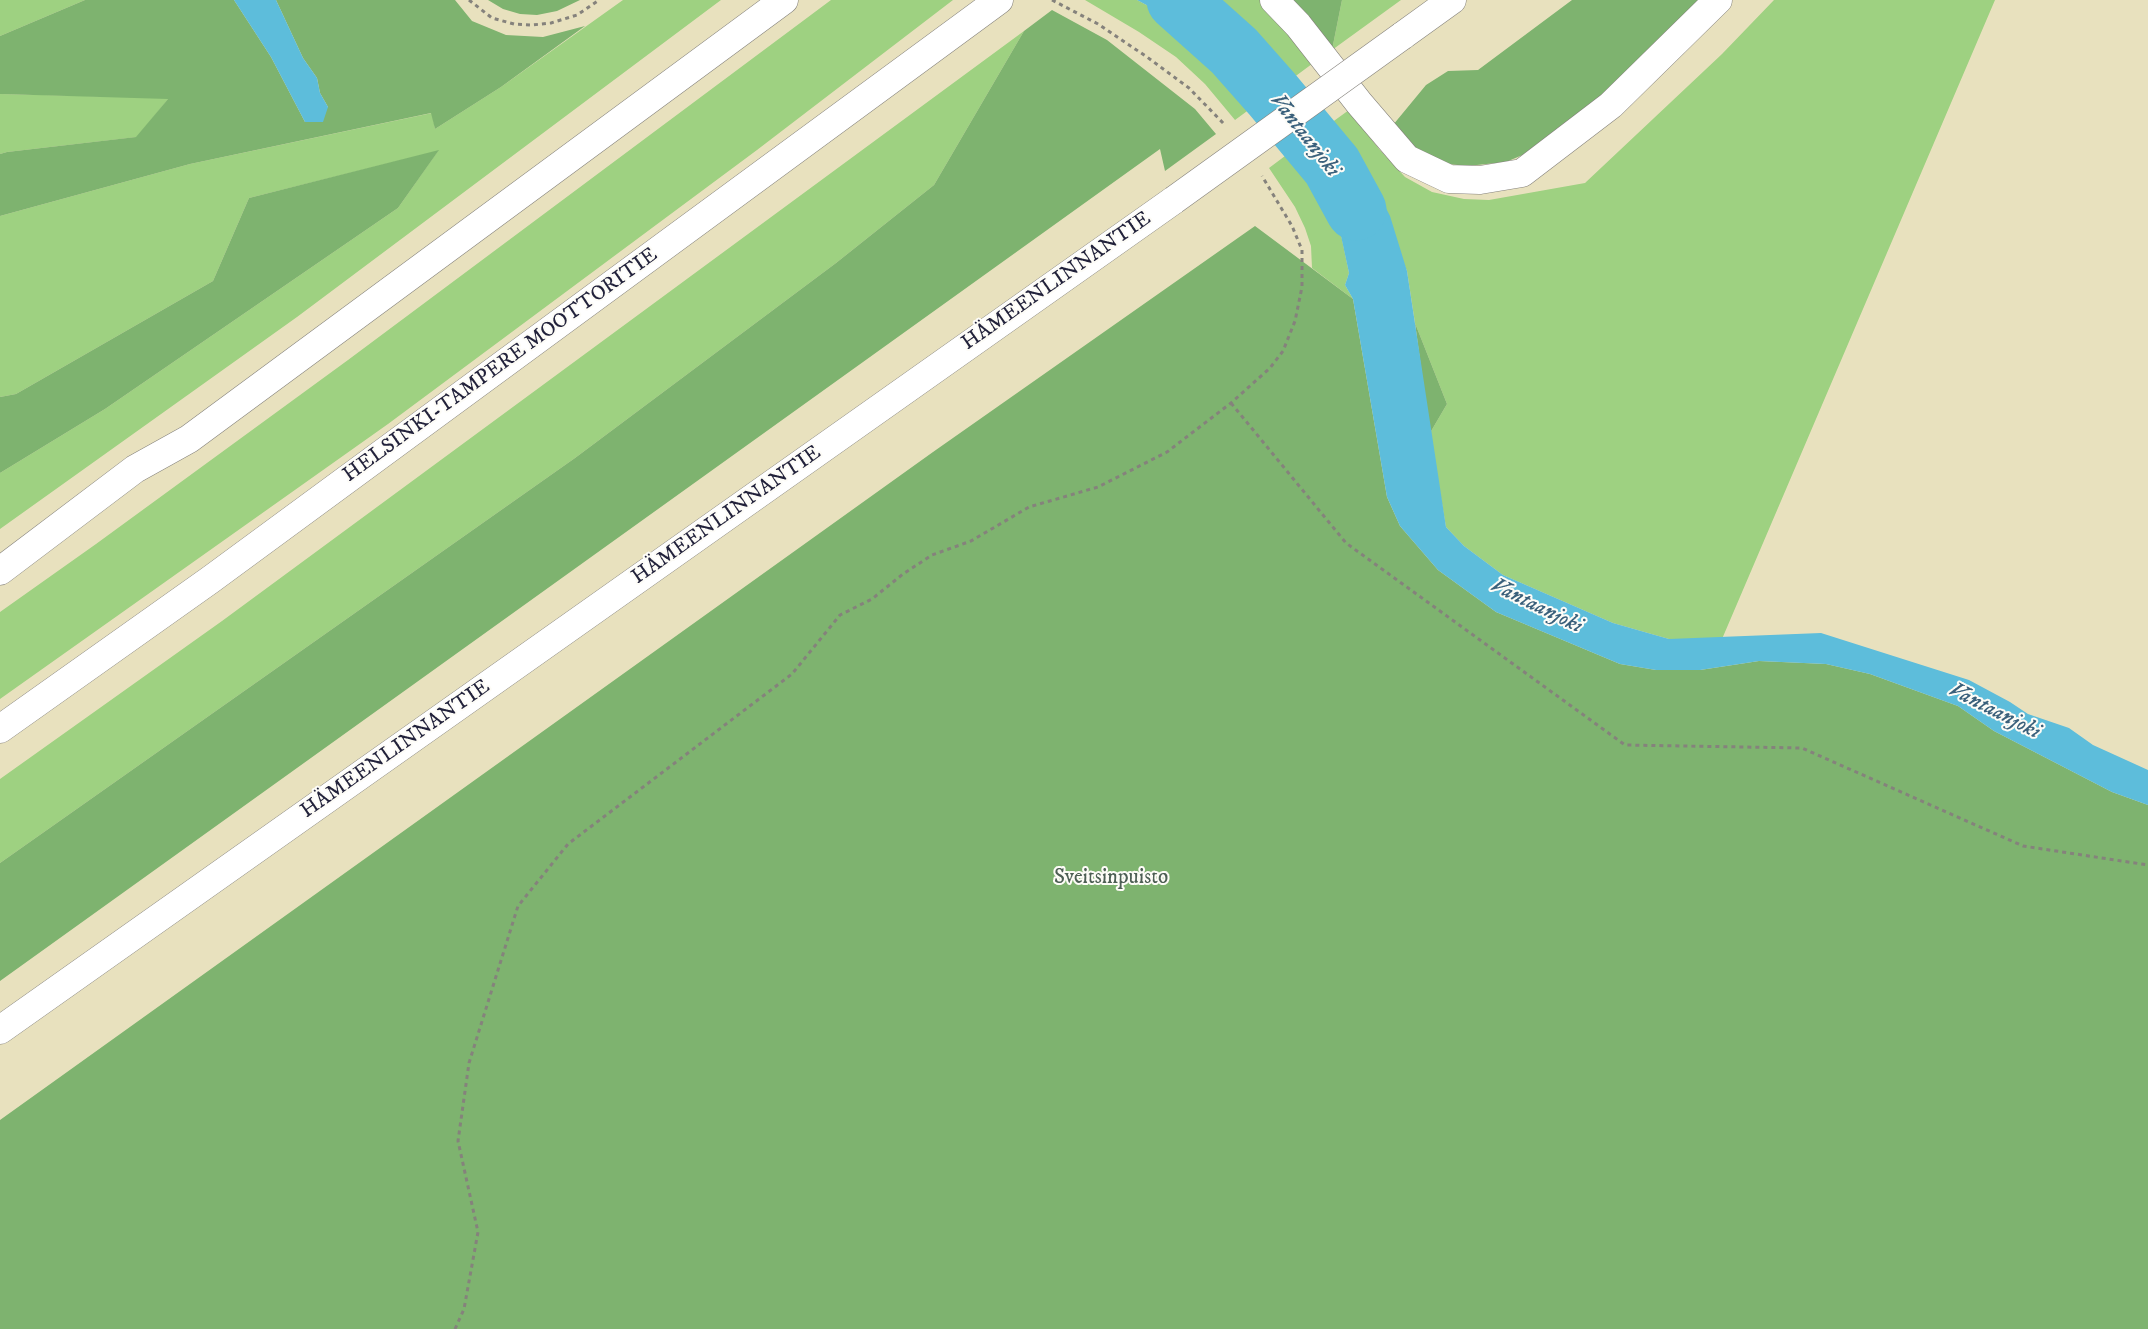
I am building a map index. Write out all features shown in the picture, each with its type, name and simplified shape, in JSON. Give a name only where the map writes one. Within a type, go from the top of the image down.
[{"type":"main road","points":[[0,571],[135,469],[189,439],[784,0]]},
{"type":"main road","points":[[1274,0],[1298,24],[1359,103],[1406,159],[1449,179],[1480,180],[1522,173],[1611,105],[1718,0]]},
{"type":"main road","name":"HÄMEENLINNANTIE","points":[[0,1030],[1174,200],[1452,0]]},
{"type":"main road","name":"HELSINKI-TAMPERE MOOTTORITIE","points":[[0,729],[226,568],[988,8]]},
{"type":"path","points":[[469,0],[492,18],[514,24],[532,25],[551,23],[578,15],[599,0]]},
{"type":"path","points":[[1052,0],[1098,24],[1147,57],[1189,88],[1226,127]]},
{"type":"path","points":[[455,1329],[464,1308],[478,1232],[458,1141],[469,1063],[518,906],[568,844],[792,674],[840,615],[872,599],[903,574],[932,555],[971,540],[1029,507],[1098,487],[1167,452],[1231,403],[1270,368],[1283,351],[1295,321],[1302,287],[1302,250],[1292,226],[1261,173]]},
{"type":"path","points":[[1231,403],[1346,543],[1624,746],[1802,748],[2023,846],[2148,864]]},
{"type":"green space","points":[[0,0],[85,0],[0,36]]},
{"type":"green space","points":[[85,0],[234,0],[271,57],[305,122],[328,107],[320,93],[317,78],[303,58],[276,0],[455,0],[472,21],[506,35],[543,37],[585,26],[501,87],[435,129],[431,113],[190,164],[0,216],[0,154],[136,137],[168,99],[0,94],[0,36]]},
{"type":"green space","points":[[488,0],[580,0],[557,11],[537,15],[520,14],[503,9]]},
{"type":"green space","points":[[623,0],[721,0],[297,317],[0,529],[0,473],[105,409],[398,208],[438,151],[249,198],[213,281],[16,394],[0,397],[0,216],[190,164],[432,113],[435,129],[501,87]]},
{"type":"green space","points":[[831,0],[953,0],[757,150],[388,424],[0,699],[0,612],[348,360]]},
{"type":"green space","points":[[1085,0],[1137,0],[1154,9],[1211,59],[1254,106],[1235,120],[1205,84],[1176,57],[1139,32]]},
{"type":"green space","points":[[1212,0],[1261,0],[1316,61],[1293,78],[1245,28]]},
{"type":"green space","points":[[1292,0],[1342,0],[1332,50],[1307,15]]},
{"type":"green space","points":[[1342,0],[1401,0],[1332,50]]},
{"type":"green space","points":[[1572,0],[1710,0],[1546,145],[1506,162],[1467,166],[1439,163],[1420,152],[1393,125],[1426,85],[1448,71],[1478,70]]},
{"type":"green space","points":[[1774,0],[1995,0],[1722,639],[1669,639],[1613,623],[1503,575],[1464,546],[1446,527],[1430,433],[1447,404],[1415,323],[1407,271],[1364,165],[1331,123],[1349,110],[1379,149],[1405,177],[1432,192],[1464,199],[1489,200],[1585,183],[1722,54]]},
{"type":"green space","points":[[1052,10],[1107,40],[1195,109],[1216,134],[1165,171],[1160,149],[0,981],[0,863],[575,458],[836,263],[934,185],[1024,31]]},
{"type":"green space","points":[[1024,31],[934,185],[836,263],[575,458],[0,863],[0,779],[222,621]]},
{"type":"green space","points":[[0,94],[169,98],[137,137],[0,154]]},
{"type":"green space","points":[[439,150],[398,208],[105,409],[0,473],[0,397],[16,394],[213,281],[249,198]]},
{"type":"green space","points":[[1289,153],[1318,194],[1324,210],[1341,235],[1349,273],[1345,285],[1353,299],[1312,268],[1311,246],[1305,228],[1295,207],[1269,168]]},
{"type":"green space","name":"Sveitsinpuisto","points":[[1255,226],[1353,299],[1387,497],[1400,526],[1438,570],[1496,612],[1620,664],[1656,670],[1700,670],[1759,661],[1826,664],[1870,674],[1958,706],[1994,731],[2112,792],[2148,805],[2148,1329],[0,1329],[0,1120],[933,452]]},
{"type":"green space","points":[[1415,323],[1447,404],[1430,433]]},
{"type":"water","points":[[234,0],[276,0],[303,58],[317,78],[320,93],[328,107],[323,122],[305,122],[271,57]]},
{"type":"water","points":[[1137,0],[1212,0],[1245,28],[1293,78],[1254,106],[1211,59],[1154,9]]},
{"type":"water","points":[[1331,123],[1364,165],[1390,216],[1407,271],[1446,527],[1464,546],[1503,575],[1613,623],[1669,639],[1821,633],[1969,680],[2028,714],[2069,728],[2093,745],[2148,770],[2148,805],[2112,792],[1994,731],[1958,706],[1870,674],[1826,664],[1759,661],[1700,670],[1656,670],[1620,664],[1496,612],[1438,570],[1400,526],[1387,497],[1353,299],[1345,285],[1349,273],[1341,236],[1324,210],[1318,194],[1289,153]]},
{"type":"waterway","name":"Vantaanjoki","points":[[1177,0],[1234,51],[1272,94],[1332,166],[1356,210]]}]
